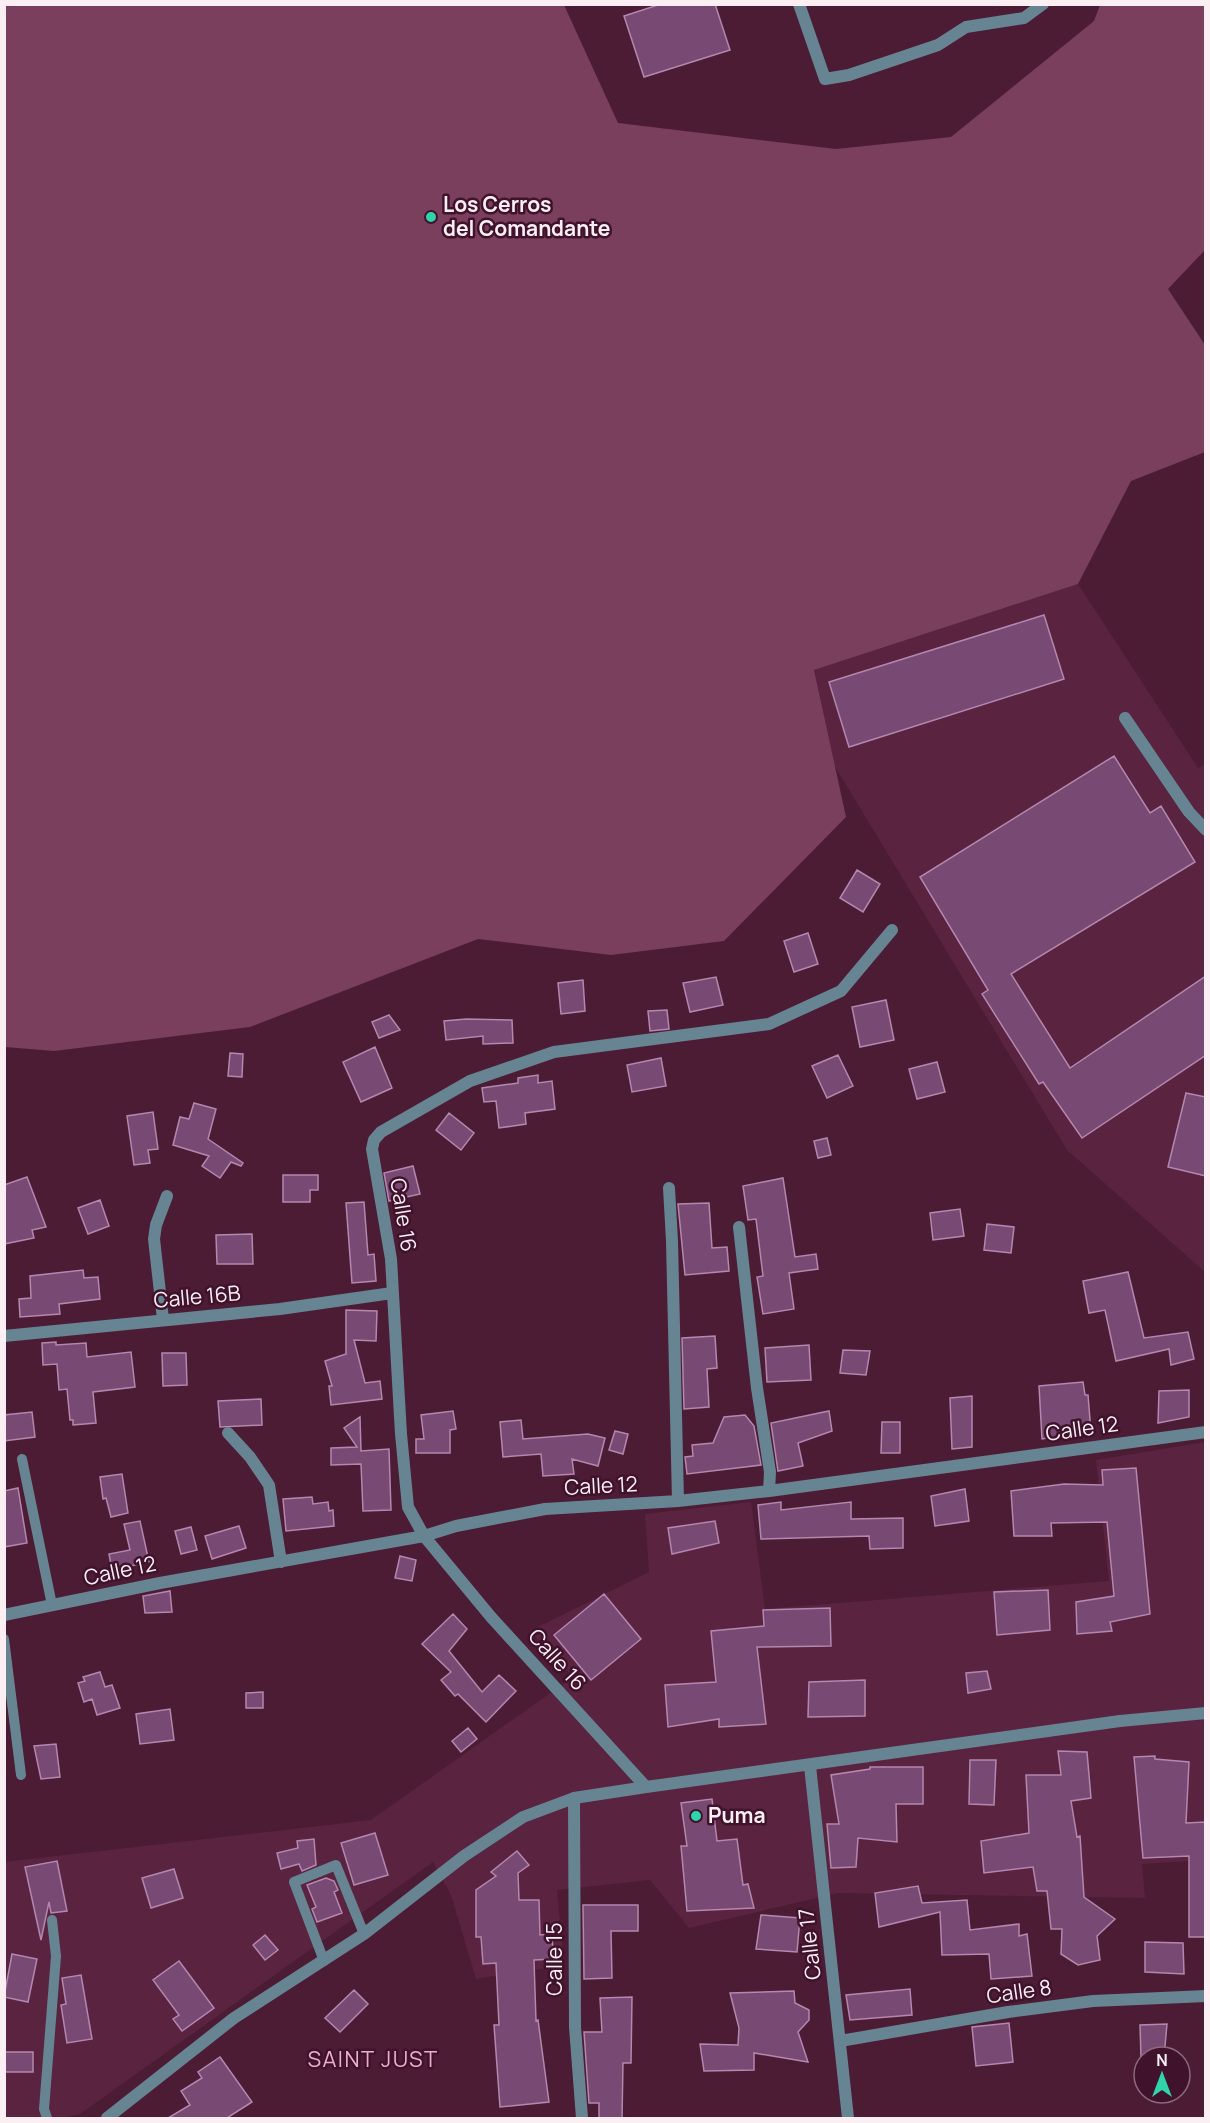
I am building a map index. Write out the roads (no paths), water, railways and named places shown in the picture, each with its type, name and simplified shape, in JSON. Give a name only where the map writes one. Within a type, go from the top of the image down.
[{"type":"street","points":[[799,4],[825,79],[849,75],[938,45],[966,27],[1024,18],[1043,4]]},
{"type":"street","points":[[1125,718],[1189,812],[1206,830]]},
{"type":"street","name":"Calle 16","points":[[646,1787],[490,1617],[424,1536],[408,1507],[390,1259],[372,1149],[374,1140],[381,1132],[470,1081],[554,1053],[769,1024],[841,991],[892,930]]},
{"type":"street","points":[[669,1188],[678,1501]]},
{"type":"street","points":[[163,1319],[154,1239],[156,1224],[167,1197]]},
{"type":"street","points":[[739,1227],[757,1388],[770,1472],[769,1491]]},
{"type":"street","name":"Calle 16B","points":[[4,1336],[163,1319],[280,1310],[393,1293]]},
{"type":"street","points":[[228,1432],[269,1485],[281,1562]]},
{"type":"street","name":"Calle 12","points":[[4,1615],[159,1583],[424,1536],[456,1526],[545,1509],[678,1501],[769,1491],[1206,1432]]},
{"type":"street","points":[[107,2118],[234,2018],[364,1934],[464,1856],[523,1817],[574,1798],[1120,1721],[1206,1713]]},
{"type":"street","name":"Calle 17","points":[[810,1766],[848,2118]]},
{"type":"street","name":"Calle 15","points":[[574,1798],[575,2027],[582,2118]]},
{"type":"street","name":"Calle 8","points":[[840,2041],[1008,2012],[1093,2001],[1206,1996]]},
{"type":"lane","points":[[22,1459],[52,1605]]},
{"type":"lane","points":[[4,1639],[21,1775]]},
{"type":"lane","points":[[324,1961],[294,1882],[336,1865],[364,1934]]},
{"type":"lane","points":[[47,2118],[44,2109],[56,1956],[52,1920]]},
{"type":"place","name":"Los Cerros del Comandante","points":[[431,217]]},
{"type":"place","name":"Puma","points":[[696,1816]]},
{"type":"district","name":"SAINT JUST","points":[[373,2059]]}]
